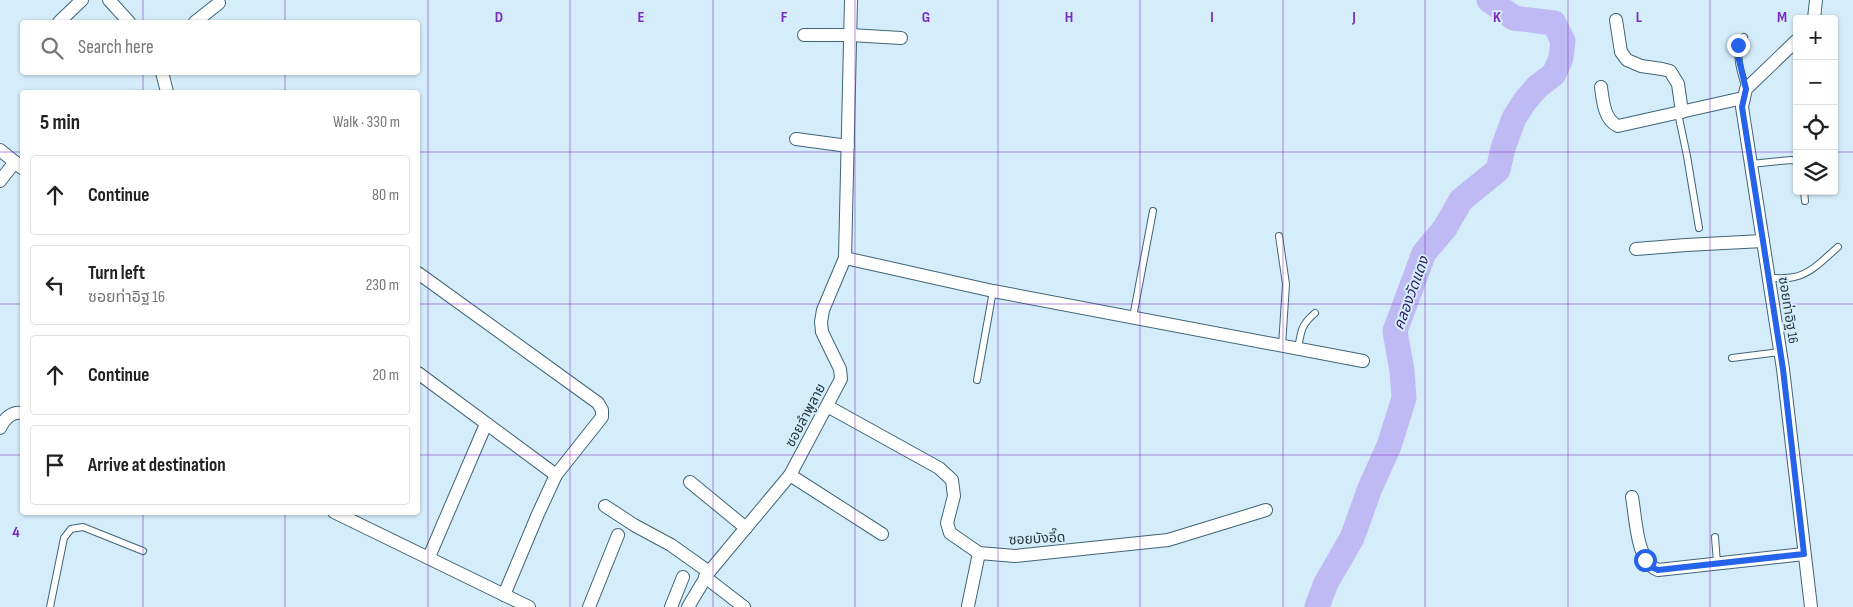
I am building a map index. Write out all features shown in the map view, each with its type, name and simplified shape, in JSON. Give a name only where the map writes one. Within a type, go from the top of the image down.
[{"type":"street","points":[[61,20],[82,0]]},
{"type":"street","points":[[108,0],[127,20]]},
{"type":"street","name":"ซอยลำพูลาย","points":[[688,607],[707,574],[790,475],[841,378],[840,368],[822,332],[821,322],[823,310],[845,258],[851,0]]},
{"type":"street","points":[[1814,15],[1816,0]]},
{"type":"street","points":[[197,20],[219,3]]},
{"type":"street","points":[[1616,20],[1622,52],[1632,64],[1662,68],[1670,72],[1678,84],[1680,112]]},
{"type":"street","points":[[804,34],[902,38]]},
{"type":"street","points":[[1601,87],[1607,116],[1611,123],[1618,126],[1680,112],[1744,93],[1793,44]]},
{"type":"street","points":[[163,75],[166,90]]},
{"type":"street","name":"ซอยท่าอิฐ 16","points":[[1744,93],[1742,107],[1780,352],[1811,607]]},
{"type":"street","points":[[796,139],[848,146]]},
{"type":"street","points":[[0,150],[19,165],[0,181]]},
{"type":"street","points":[[1636,249],[1763,241]]},
{"type":"street","points":[[845,258],[993,291],[1363,361]]},
{"type":"street","points":[[420,273],[598,403],[602,410],[602,417],[556,475],[504,595]]},
{"type":"street","points":[[420,375],[556,475]]},
{"type":"street","name":"ซอยบังอี๊ด","points":[[827,406],[939,468],[952,480],[954,496],[948,522],[950,533],[979,553],[1015,556],[1168,540],[1266,510]]},
{"type":"street","points":[[0,428],[4,420],[20,412]]},
{"type":"street","points":[[429,557],[486,424]]},
{"type":"street","points":[[790,475],[882,534]]},
{"type":"street","points":[[690,482],[746,528]]},
{"type":"street","points":[[1632,497],[1640,549],[1651,567],[1658,570],[1804,554]]},
{"type":"street","points":[[605,506],[634,525],[671,545],[744,607]]},
{"type":"street","points":[[357,517],[429,557],[529,607]]},
{"type":"street","points":[[589,607],[618,535]]},
{"type":"street","points":[[968,606],[979,553]]},
{"type":"street","points":[[671,607],[683,577]]},
{"type":"lane","points":[[1744,37],[1738,45],[1738,56],[1744,93]]},
{"type":"lane","points":[[1680,112],[1699,228]]},
{"type":"lane","points":[[1750,164],[1793,160]]},
{"type":"lane","points":[[1804,195],[1805,201]]},
{"type":"lane","points":[[1133,317],[1153,211]]},
{"type":"lane","points":[[1279,236],[1286,284],[1282,346]]},
{"type":"lane","points":[[1768,278],[1791,278],[1800,275],[1812,269],[1838,247]]},
{"type":"lane","points":[[977,380],[993,291]]},
{"type":"lane","points":[[1298,349],[1305,321],[1315,313]]},
{"type":"lane","points":[[1732,358],[1780,352]]},
{"type":"lane","points":[[50,607],[64,538],[72,529],[83,526],[143,551]]},
{"type":"lane","points":[[1715,537],[1718,564]]},
{"type":"waterway","name":"คลองวัดแดง","points":[[1317,607],[1326,583],[1352,538],[1370,488],[1389,446],[1404,398],[1402,371],[1395,331],[1424,253],[1445,228],[1461,200],[1498,170],[1503,148],[1514,118],[1537,87],[1554,74],[1561,58],[1563,41],[1554,23],[1514,18],[1489,0]]},
{"type":"route","points":[[1645,560],[1651,567],[1658,570],[1804,554],[1783,369],[1742,107],[1746,89],[1738,56],[1738,45]]}]
